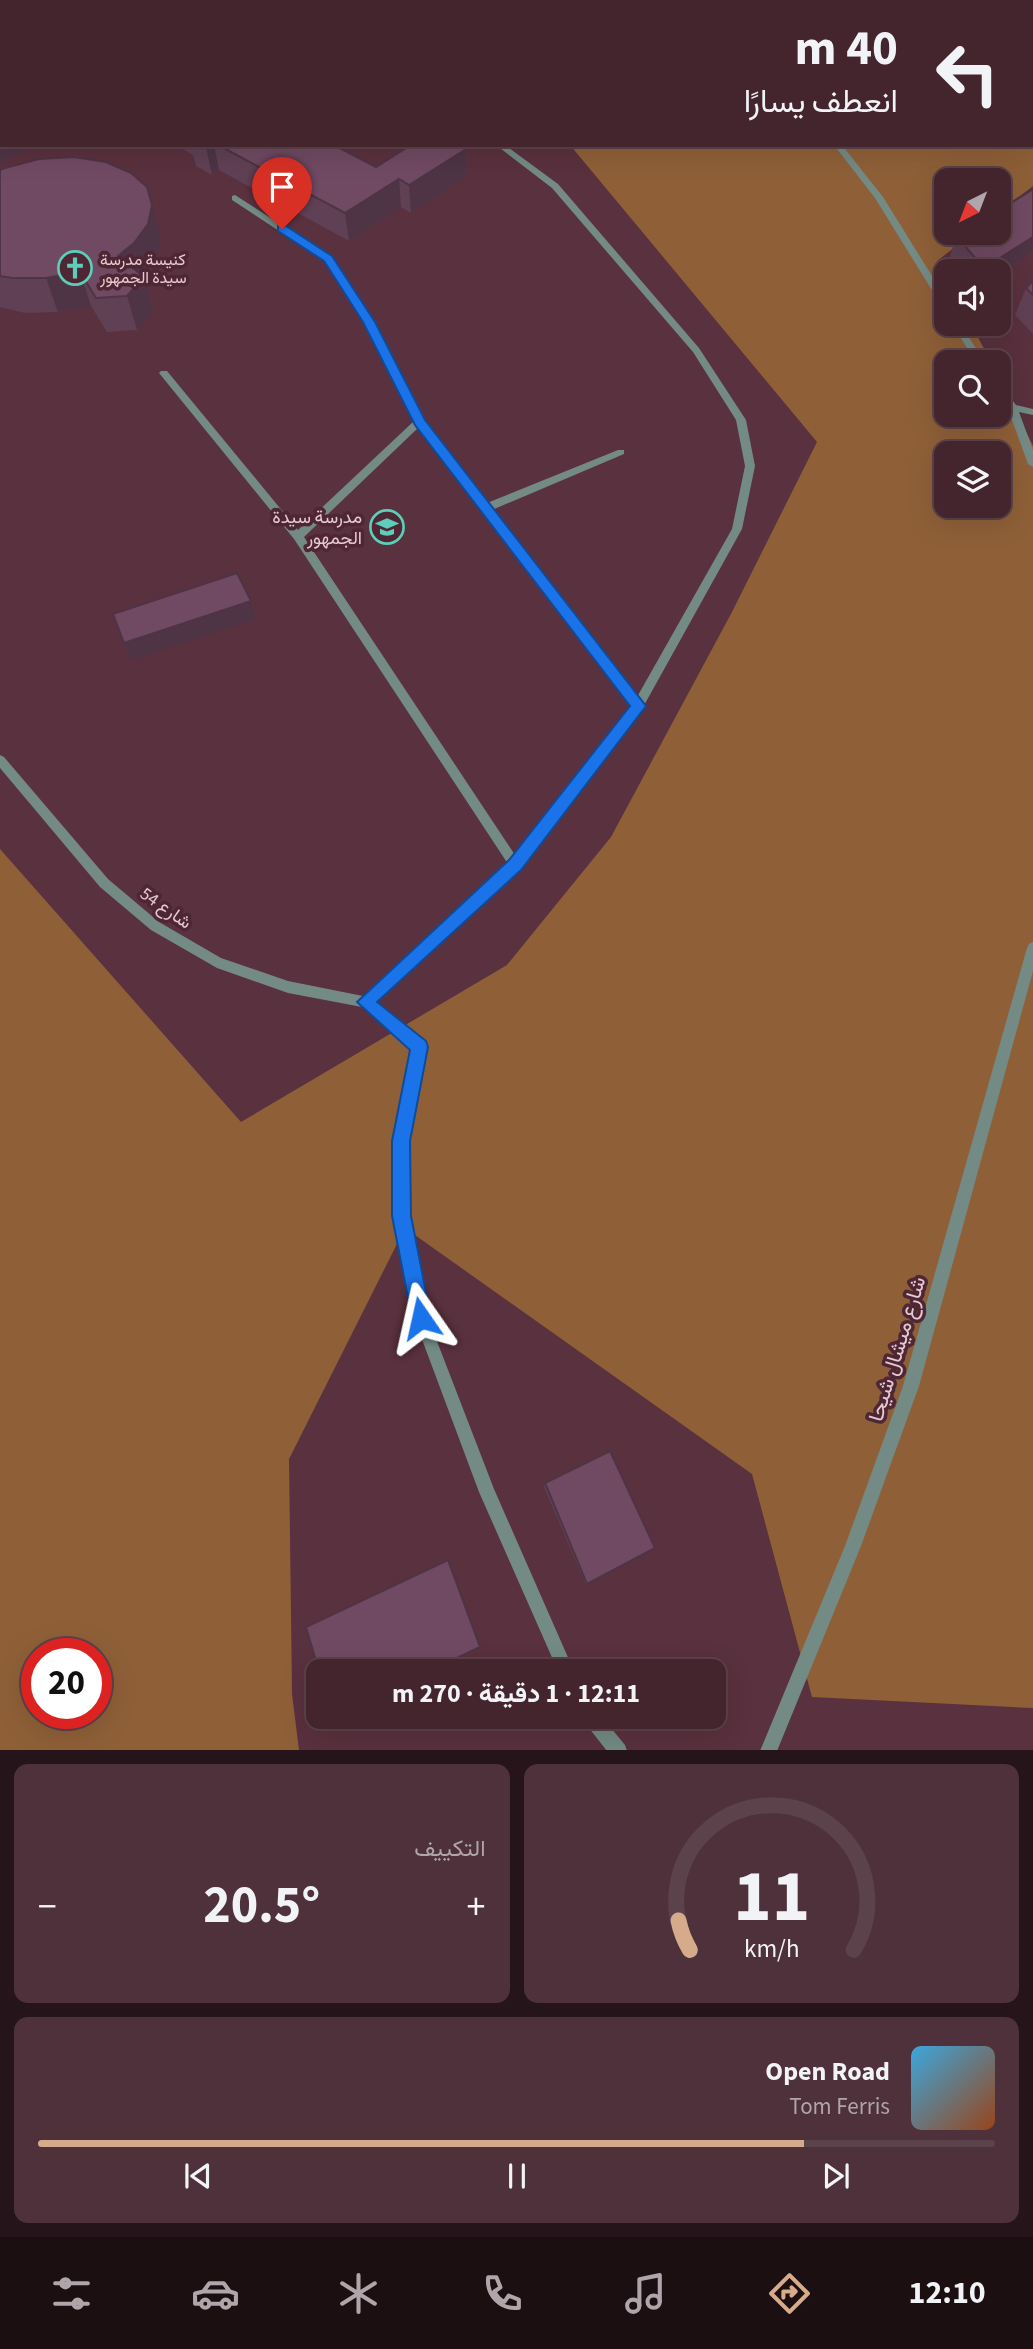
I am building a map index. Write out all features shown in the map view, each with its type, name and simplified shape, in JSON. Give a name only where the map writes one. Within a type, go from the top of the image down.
[{"type":"street","points":[[503,147],[555,186],[696,349],[741,420],[750,466],[737,529],[638,706],[515,865],[365,1002],[419,1047],[401,1141],[402,1216],[421,1318],[487,1492],[561,1659]]},
{"type":"street","points":[[840,147],[879,197],[934,287]]},
{"type":"street","points":[[235,198],[328,259],[369,322],[419,422],[638,706]]},
{"type":"street","points":[[164,373],[298,537],[515,865]]},
{"type":"street","points":[[1011,405],[1033,464]]},
{"type":"street","points":[[1013,408],[1033,412]]},
{"type":"street","points":[[298,537],[419,422]]},
{"type":"street","points":[[486,508],[621,453]]},
{"type":"street","name":"شارع 54","points":[[0,760],[104,883],[155,926],[217,962],[288,987],[365,1002]]},
{"type":"street","name":"شارع ميشال شيحا","points":[[768,1750],[853,1546],[911,1386],[1033,948]]},
{"type":"street","points":[[601,1729],[619,1750]]},
{"type":"shaded area","points":[[572,147],[1033,147],[1033,186],[1012,202],[1012,168],[934,168],[934,245],[958,245],[940,259],[934,259],[934,336],[977,336],[985,350],[934,350],[934,427],[1011,427],[1011,401],[1033,446],[1033,1708],[812,1697],[752,1474],[405,1228],[289,1459],[292,1694],[299,1750],[0,1750],[0,849],[241,1122],[507,965],[611,837],[732,612],[817,442]]},
{"type":"building","points":[[222,147],[338,147],[376,167],[408,147],[466,149],[409,185],[399,179],[345,213]]},
{"type":"building","name":"كنيسة مدرسة سيدة الجمهور","points":[[74,157],[106,162],[131,173],[147,187],[152,205],[148,224],[134,243],[118,256],[144,277],[127,296],[96,298],[80,272],[46,278],[0,276],[0,170],[39,159]]},
{"type":"building","points":[[1033,190],[1033,237],[998,259],[976,259],[964,245],[1012,245],[1012,202]]},
{"type":"building","points":[[1033,281],[1033,295],[1026,288]]},
{"type":"building","points":[[237,573],[251,601],[124,643],[113,614]]},
{"type":"building","points":[[610,1451],[655,1548],[587,1584],[545,1483]]},
{"type":"building","points":[[448,1560],[480,1647],[455,1659],[315,1659],[306,1627]]},
{"type":"place","name":"كنيسة مدرسة سيدة الجمهور","points":[[75,268]]},
{"type":"place","name":"مدرسة سيدة الجمهور","points":[[387,527]]},
{"type":"route","points":[[282,229],[328,259],[369,322],[419,422],[638,706],[515,865],[365,1002],[419,1047],[401,1141],[402,1216],[421,1318]]}]
